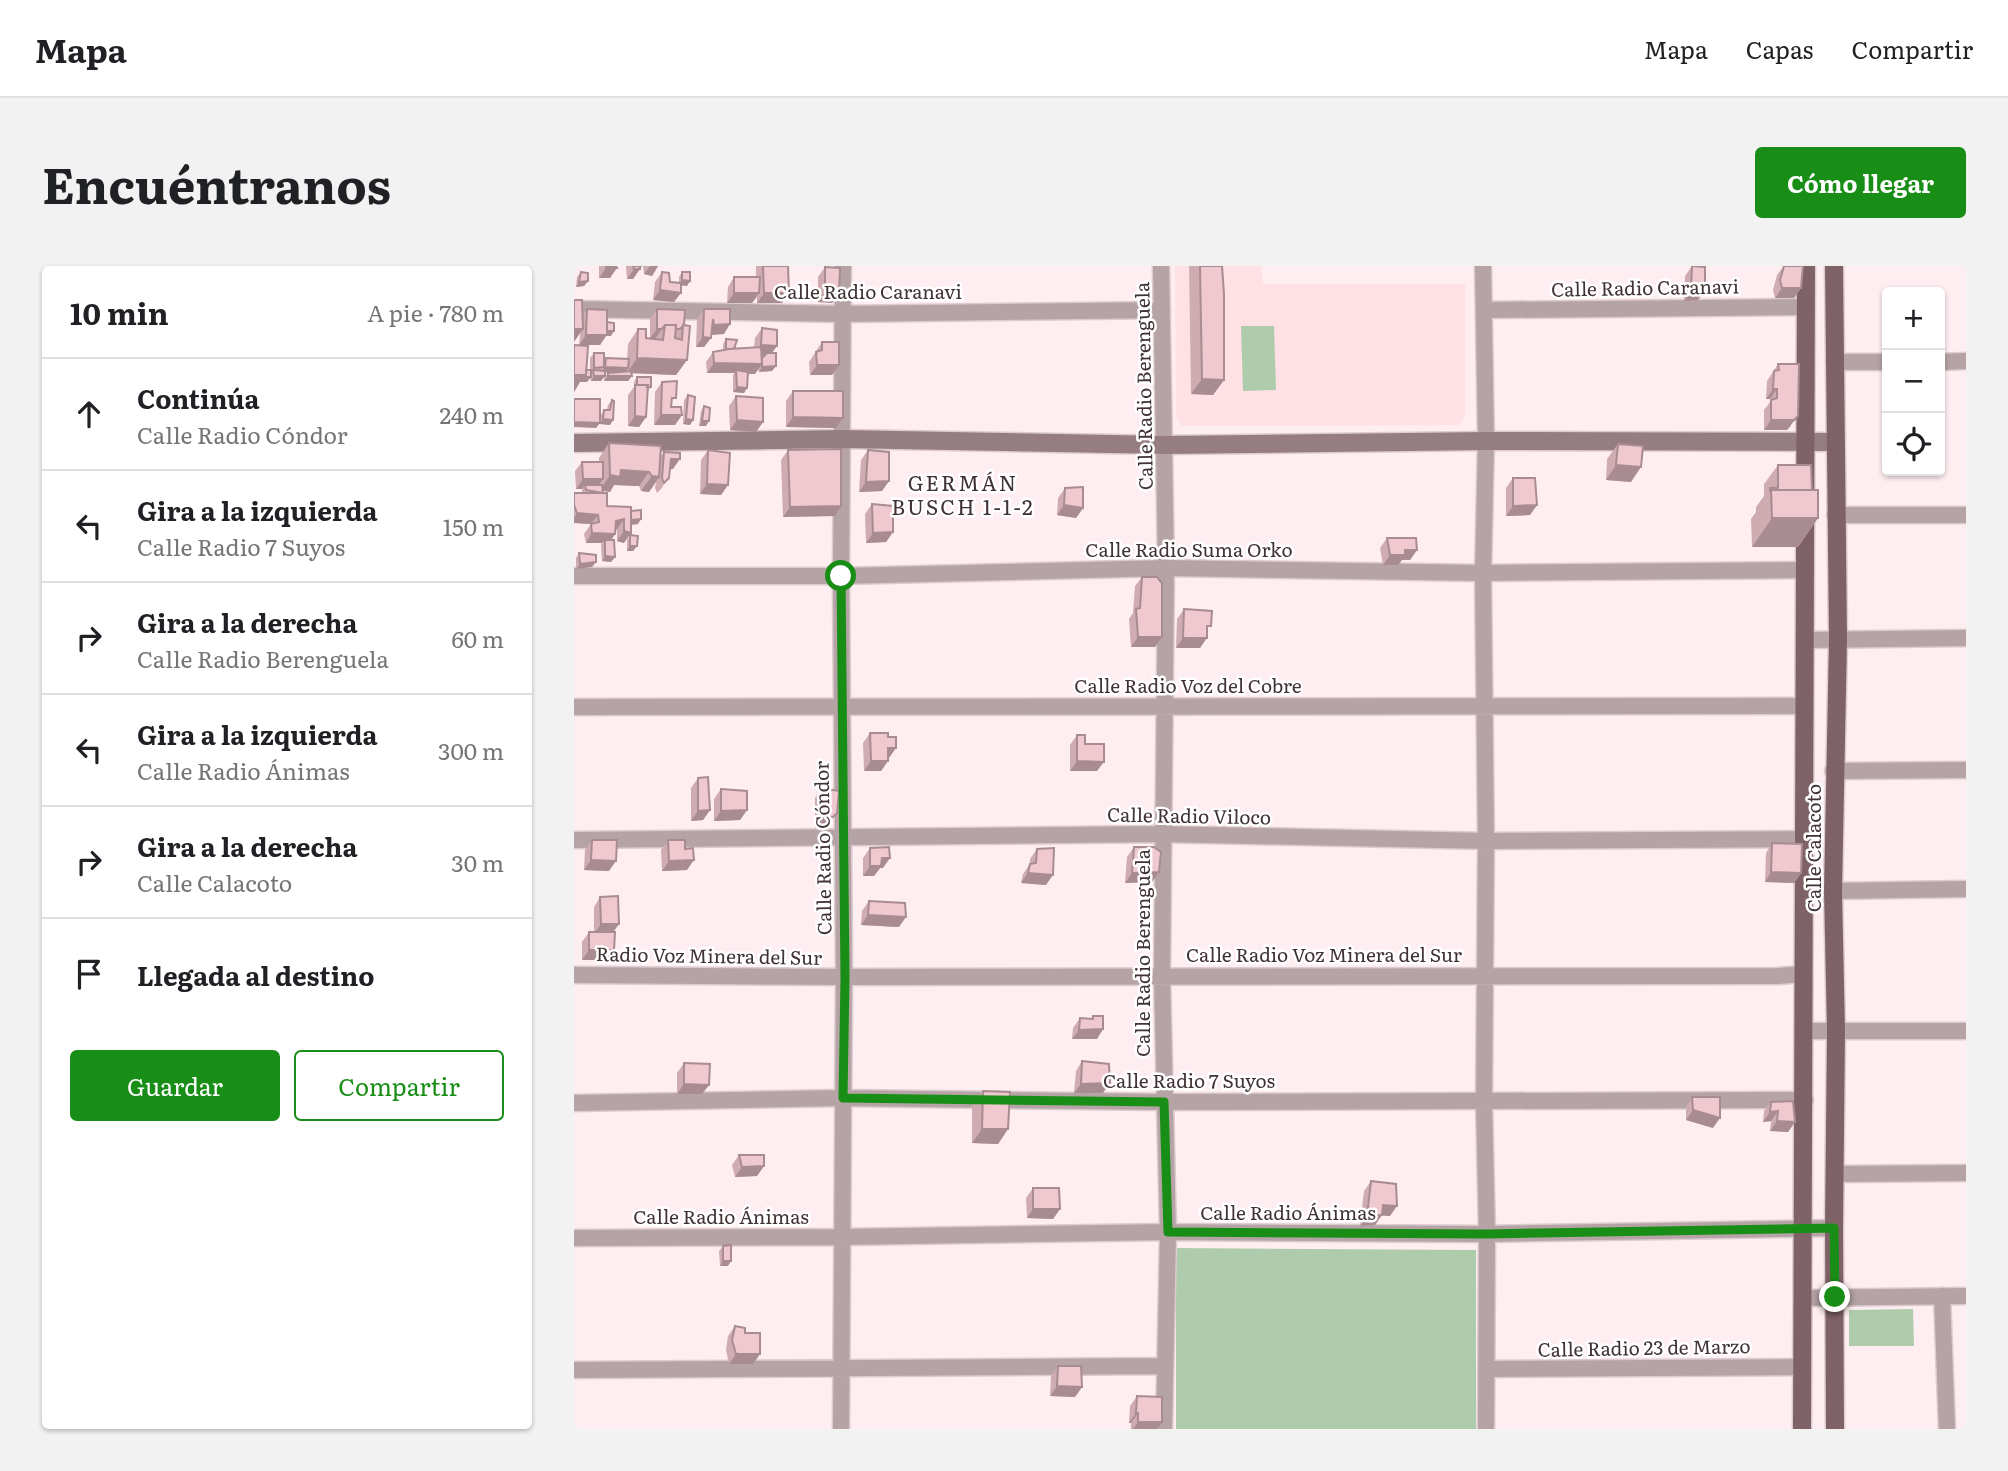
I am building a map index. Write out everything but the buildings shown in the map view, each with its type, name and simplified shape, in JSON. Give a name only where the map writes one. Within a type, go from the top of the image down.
[{"type":"main road","name":"Calle Calacoto","points":[[1802,1429],[1806,266]]},
{"type":"main road","name":"Calle Calacoto","points":[[1834,266],[1838,639],[1833,771],[1836,1031],[1835,1429]]},
{"type":"street","name":"Calle Radio Cóndor","points":[[841,1429],[845,978],[841,576],[844,439],[843,266]]},
{"type":"street","name":"Calle Radio Berenguela","points":[[1161,266],[1166,568],[1162,975],[1168,1232],[1164,1429]]},
{"type":"street","points":[[1483,266],[1486,442],[1483,573],[1486,1429]]},
{"type":"street","name":"Calle Radio Caranavi","points":[[1484,310],[1806,307]]},
{"type":"street","name":"Calle Radio Caranavi","points":[[574,309],[843,314],[1162,310]]},
{"type":"street","points":[[1834,362],[1882,362]]},
{"type":"street","points":[[1945,362],[1966,362]]},
{"type":"street","points":[[574,443],[844,439],[1165,445],[1834,442]]},
{"type":"street","points":[[1835,515],[1966,515]]},
{"type":"street","name":"Calle Radio Suma Orko","points":[[574,576],[841,576],[1166,568],[1483,573],[1805,570]]},
{"type":"street","points":[[1805,640],[1966,638]]},
{"type":"street","name":"Calle Radio Voz del Cobre","points":[[574,708],[1803,706]]},
{"type":"street","points":[[1833,771],[1966,770]]},
{"type":"street","name":"Calle Radio Viloco","points":[[574,840],[1162,834],[1486,841],[1804,839]]},
{"type":"street","points":[[1833,891],[1966,889]]},
{"type":"street","name":"Calle Radio Voz Minera del Sur","points":[[845,978],[1803,974]]},
{"type":"street","name":"Radio Voz Minera del Sur","points":[[574,975],[845,978]]},
{"type":"street","points":[[1804,1031],[1966,1031]]},
{"type":"street","name":"Calle Radio 7 Suyos","points":[[574,1103],[843,1098],[1164,1102],[1805,1100]]},
{"type":"street","points":[[1834,1174],[1966,1174]]},
{"type":"street","name":"Calle Radio Ánimas","points":[[574,1238],[1168,1232],[1487,1234],[1834,1228]]},
{"type":"street","points":[[1942,1296],[1947,1429]]},
{"type":"street","points":[[1803,1298],[1966,1296]]},
{"type":"street","points":[[574,1370],[1164,1366]]},
{"type":"street","name":"Calle Radio 23 de Marzo","points":[[1486,1369],[1803,1367]]},
{"type":"shaded area","points":[[1175,266],[1262,266],[1263,284],[1465,284],[1465,416],[1460,425],[1182,426],[1176,417]]},
{"type":"green space","points":[[1241,326],[1274,326],[1276,390],[1243,391]]},
{"type":"green space","points":[[1176,1248],[1476,1250],[1476,1429],[1176,1429]]},
{"type":"green space","points":[[1913,1309],[1914,1346],[1849,1346],[1849,1310]]},
{"type":"district","name":"GERMÁN BUSCH 1-1-2","points":[[963,493]]},
{"type":"route","points":[[841,576],[845,978],[843,1098],[1164,1102],[1168,1232],[1487,1234],[1834,1228],[1835,1297]]}]
